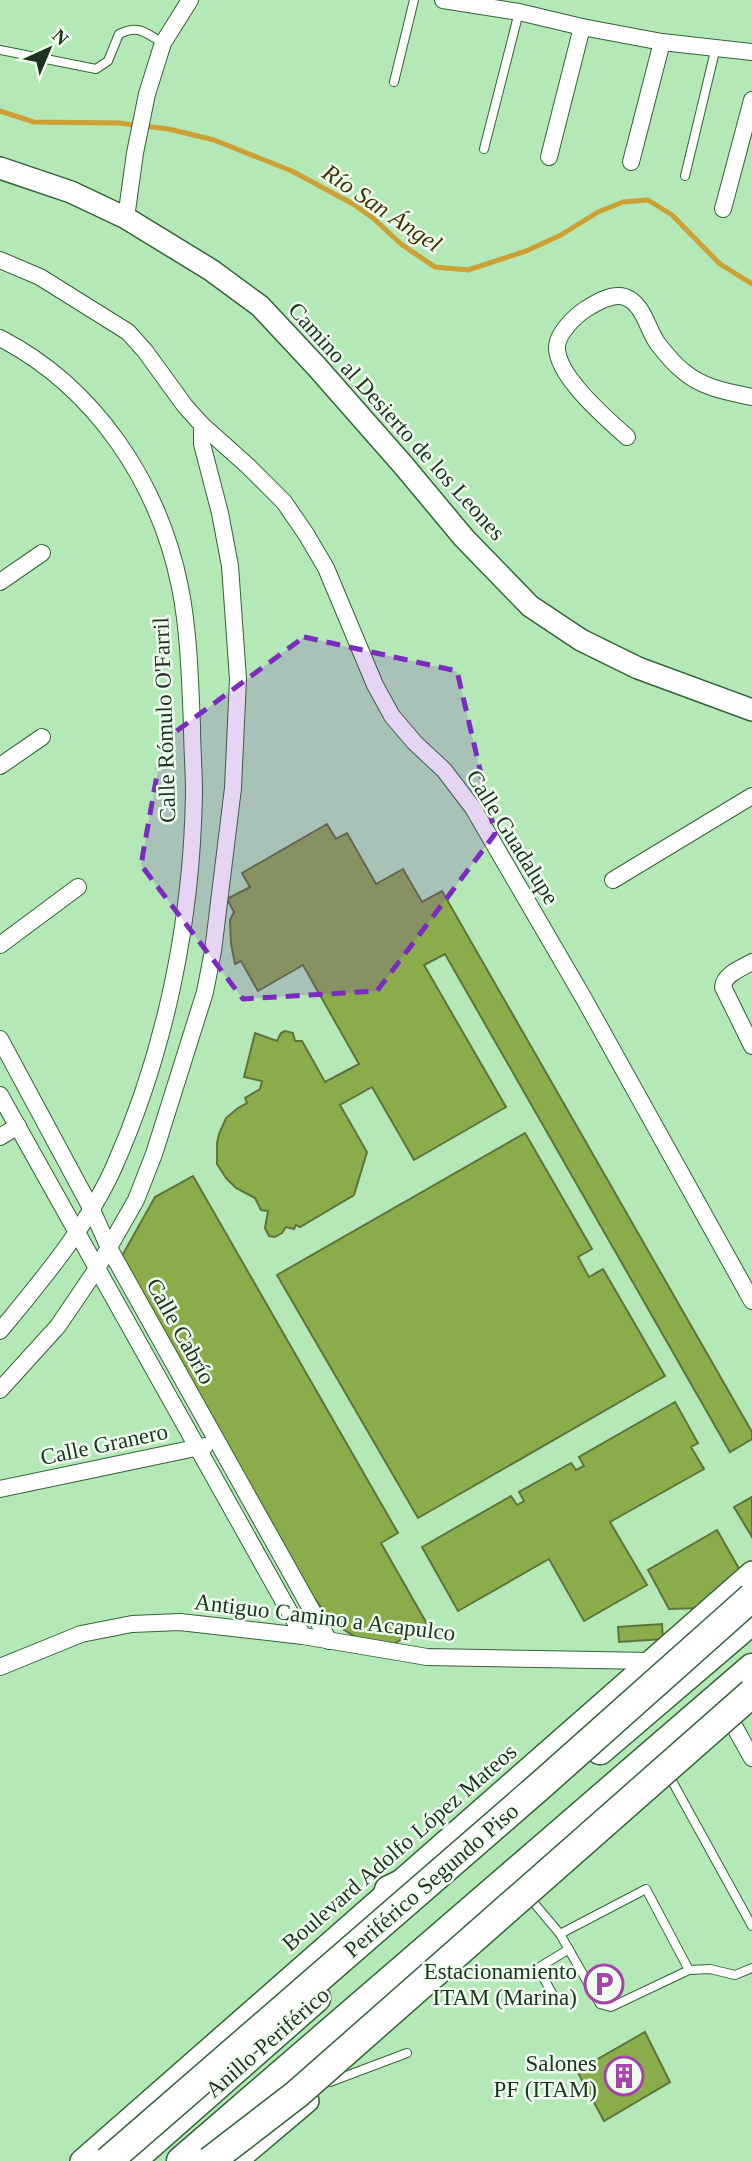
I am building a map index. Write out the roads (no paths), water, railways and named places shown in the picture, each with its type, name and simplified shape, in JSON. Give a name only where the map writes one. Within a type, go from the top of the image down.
[{"type":"highway","name":"Periférico Segundo Piso","points":[[108,2161],[531,1794],[752,1597]]},
{"type":"highway","name":"Anillo Periférico","points":[[131,2161],[752,1620]]},
{"type":"highway","name":"Anillo Periférico","points":[[181,2161],[752,1668]]},
{"type":"highway","points":[[209,2161],[298,2094],[752,1693]]},
{"type":"highway","points":[[541,1896],[621,1781]]},
{"type":"highway","points":[[389,1890],[507,1832]]},
{"type":"main road","name":"Camino al Desierto de los Leones","points":[[0,168],[71,192],[126,218],[211,270],[260,306],[350,404],[464,538],[530,606],[582,640],[638,668],[752,710]]},
{"type":"main road","name":"Boulevard Adolfo López Mateos","points":[[81,2161],[752,1572]]},
{"type":"main road","points":[[237,2161],[752,1710]]},
{"type":"street","points":[[126,218],[146,94],[163,43],[190,0]]},
{"type":"street","points":[[443,0],[519,12],[662,42],[752,52]]},
{"type":"street","points":[[549,157],[582,27]]},
{"type":"street","points":[[631,162],[662,42]]},
{"type":"street","points":[[723,209],[752,100]]},
{"type":"street","name":"Calle Guadalupe","points":[[0,260],[40,276],[128,332],[202,425],[284,502],[326,568],[375,684],[392,716],[415,743],[444,770],[473,808],[583,997],[752,1301]]},
{"type":"street","points":[[627,437],[572,383],[562,365],[557,347],[563,332],[582,311],[603,299],[622,296],[634,302],[657,342],[684,373],[713,388],[752,397]]},
{"type":"street","name":"Calle Rómulo O'Farril","points":[[0,338],[25,351],[71,387],[98,415],[125,451],[155,510],[171,553],[180,588],[189,668],[194,791],[183,930],[153,1064],[114,1167],[92,1210],[36,1288],[0,1331]]},
{"type":"street","points":[[0,1390],[58,1326],[96,1270],[136,1200],[154,1154],[205,992],[214,951],[233,788],[237,679],[230,566],[220,513],[202,444],[202,425]]},
{"type":"street","points":[[0,582],[42,553]]},
{"type":"street","points":[[0,766],[42,737]]},
{"type":"street","points":[[614,880],[752,796]]},
{"type":"street","points":[[0,944],[78,887]]},
{"type":"street","points":[[752,962],[723,981],[723,987],[752,1046]]},
{"type":"street","name":"Calle Cabrío","points":[[0,1039],[92,1210],[109,1248],[329,1641]]},
{"type":"street","name":"Calle Cabrío","points":[[0,1096],[303,1636]]},
{"type":"street","points":[[0,1137],[18,1126]]},
{"type":"street","name":"Calle Granero","points":[[0,1489],[218,1443]]},
{"type":"street","name":"Antiguo Camino a Acapulco","points":[[0,1667],[81,1634],[132,1624],[180,1622],[303,1636],[427,1657],[651,1661]]},
{"type":"street","points":[[734,1726],[752,1758]]},
{"type":"lane","points":[[394,82],[414,0]]},
{"type":"lane","points":[[484,149],[519,12]]},
{"type":"lane","points":[[0,50],[96,69],[108,61],[119,34],[129,29],[139,29],[163,43]]},
{"type":"lane","points":[[685,176],[716,47]]},
{"type":"lane","points":[[672,1781],[752,1926]]},
{"type":"lane","points":[[560,1934],[646,1889],[689,1970]]},
{"type":"lane","points":[[541,1896],[600,2004],[611,2007],[689,1970],[709,1969],[736,1975],[752,1968]]},
{"type":"lane","points":[[553,1995],[538,1968],[569,1949]]},
{"type":"lane","points":[[330,2082],[407,2053]]},
{"type":"waterway","name":"Río San Ángel","points":[[0,111],[34,122],[119,123],[169,129],[214,140],[292,171],[353,204],[401,244],[435,267],[468,270],[526,251],[561,235],[598,212],[623,202],[648,200],[672,215],[720,264],[752,284]]},
{"type":"place","name":"Estacionamiento ITAM (Marina)","points":[[604,1984]]},
{"type":"place","name":"Salones PF (ITAM)","points":[[624,2076]]}]
